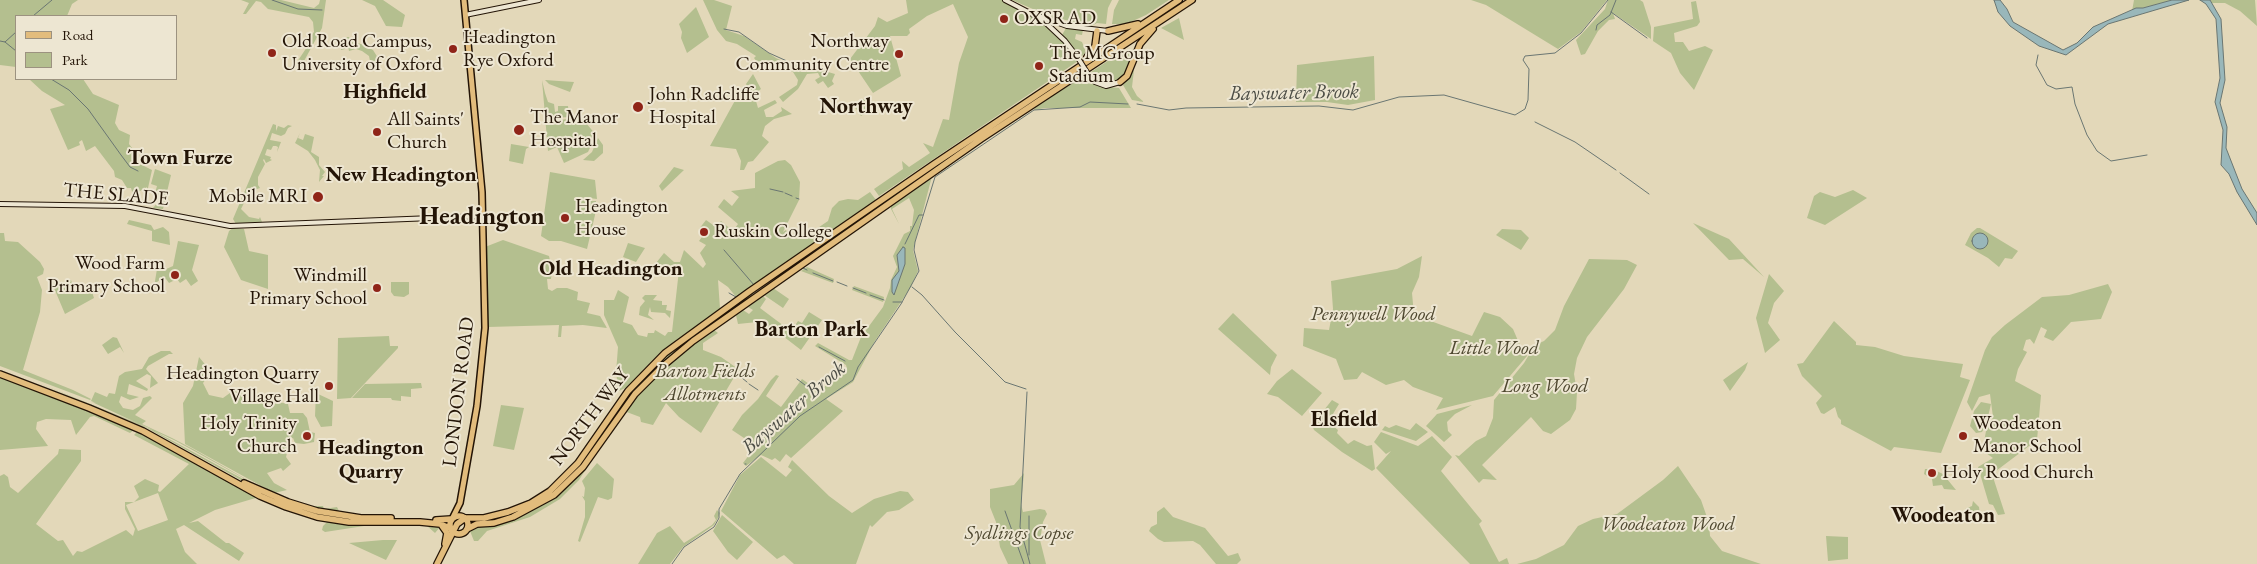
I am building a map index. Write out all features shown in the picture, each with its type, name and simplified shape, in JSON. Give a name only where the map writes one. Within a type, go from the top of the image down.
[{"type":"highway","points":[[1072,70],[1179,0]]},
{"type":"highway","points":[[1120,82],[1127,76],[1146,35],[1190,1]]},
{"type":"highway","name":"NORTH WAY","points":[[467,529],[519,515],[560,490],[588,461],[635,394],[677,354],[843,234],[981,139],[1190,1]]},
{"type":"highway","points":[[1110,30],[1130,27],[1162,12]]},
{"type":"highway","points":[[1072,70],[1093,50],[1097,31]]},
{"type":"highway","points":[[1108,55],[1130,48],[1134,51],[1133,60]]},
{"type":"highway","name":"NORTH WAY","points":[[0,370],[120,417],[182,447],[256,489],[300,506],[361,518],[452,518],[459,515],[465,518],[484,518],[508,512],[536,500],[556,486],[583,458],[632,386],[651,366],[680,342],[787,265],[1072,70]]},
{"type":"highway","points":[[0,374],[143,431],[260,496],[286,508],[317,517],[349,522],[438,524],[454,531],[467,529],[465,518],[457,524],[454,531],[446,543],[437,564]]},
{"type":"highway","points":[[441,564],[453,542],[452,518]]},
{"type":"highway","points":[[438,524],[447,533],[446,543]]},
{"type":"main road","name":"LONDON ROAD","points":[[452,518],[460,503],[477,406],[484,352],[483,216],[464,0]]},
{"type":"main road","points":[[465,15],[539,0]]},
{"type":"main road","points":[[1005,0],[1032,14],[1067,26],[1097,31],[1110,30]]},
{"type":"main road","points":[[1032,14],[1058,33],[1095,82],[1106,86],[1120,82]]},
{"type":"main road","points":[[1058,33],[1067,26]]},
{"type":"main road","name":"THE SLADE","points":[[0,204],[125,206],[228,226],[483,216]]},
{"type":"main road","name":"LONDON ROAD","points":[[460,503],[465,518]]},
{"type":"green space","points":[[0,0],[78,0],[72,4],[67,15],[15,15],[15,67],[0,65]]},
{"type":"green space","points":[[241,0],[281,0],[314,8],[319,4],[320,0],[326,0],[322,28],[298,72],[300,64],[297,62],[307,47],[307,39],[314,32],[313,22],[309,17],[268,9],[261,2],[256,1],[246,14],[243,14],[249,3]]},
{"type":"green space","points":[[362,0],[383,0],[405,15],[402,27],[386,26],[375,6]]},
{"type":"green space","points":[[703,0],[714,0],[732,6],[726,30],[744,36],[776,58],[791,65],[797,63],[835,74],[832,81],[834,84],[828,88],[823,81],[818,84],[815,80],[820,77],[818,73],[807,74],[798,89],[783,102],[779,97],[797,85],[798,80],[793,72],[767,61],[760,66],[754,58],[756,56],[737,44],[726,41],[717,30]]},
{"type":"green space","points":[[906,0],[1002,0],[1031,15],[1046,26],[1062,40],[1078,61],[879,196],[874,189],[903,169],[902,161],[909,167],[930,153],[923,143],[933,147],[943,119],[949,120],[959,63],[968,37],[953,4],[927,16],[909,29],[910,33],[907,36],[890,36],[901,76],[873,93],[850,59],[875,26],[878,17],[887,22],[908,13]]},
{"type":"green space","points":[[1012,0],[1112,0],[1108,8],[1106,24],[1097,23],[1091,26],[1049,16]]},
{"type":"green space","points":[[1119,0],[1169,0],[1146,15],[1126,24],[1112,24],[1114,10]]},
{"type":"green space","points":[[1471,0],[1607,0],[1581,32],[1558,49],[1486,5]]},
{"type":"green space","points":[[1608,0],[1640,0],[1643,2],[1651,27],[1651,39],[1613,13],[1615,19],[1609,20],[1598,31],[1585,54],[1581,55],[1576,40],[1605,9]]},
{"type":"green space","points":[[2134,0],[2172,0],[2143,8],[2136,8],[2132,11]]},
{"type":"green space","points":[[2210,0],[2255,0],[2257,26],[2240,11],[2225,3],[2212,3]]},
{"type":"green space","points":[[1696,1],[1700,22],[1697,26],[1674,33],[1675,42],[1683,42],[1689,51],[1705,46],[1713,50],[1694,90],[1680,73],[1671,53],[1653,41],[1654,27],[1693,19],[1691,2]]},
{"type":"green space","points":[[696,7],[709,37],[687,53],[681,38],[682,32],[679,24]]},
{"type":"green space","points":[[1179,18],[1184,40],[1161,28]]},
{"type":"green space","points":[[1066,28],[1083,30],[1082,35],[1076,34],[1075,39],[1082,42],[1086,52],[1080,58],[1062,35]]},
{"type":"green space","points":[[347,37],[351,41],[373,50],[378,58],[377,64],[371,66],[369,56],[362,51],[356,49],[349,51],[347,42],[345,49],[341,50],[342,42]]},
{"type":"green space","points":[[1128,50],[1131,52],[1132,59],[1126,75],[1117,82],[1105,84],[1099,81],[1091,72],[1123,51]]},
{"type":"green space","points":[[1374,56],[1375,100],[1348,105],[1327,102],[1296,102],[1297,65]]},
{"type":"green space","points":[[1134,70],[1132,87],[1137,96],[1144,102],[1132,100],[1123,85]]},
{"type":"green space","points":[[753,74],[761,89],[754,94],[758,108],[775,100],[777,103],[764,110],[766,117],[773,117],[782,111],[781,107],[792,114],[774,119],[765,126],[762,136],[769,142],[753,161],[748,162],[744,170],[740,170],[741,161],[736,149],[710,146],[743,86],[751,95],[753,94],[753,90],[750,91],[746,84]]},
{"type":"green space","points":[[1086,75],[1098,86],[1119,88],[1131,108],[1045,108],[1034,110],[1036,106]]},
{"type":"green space","points":[[30,80],[84,80],[93,94],[119,105],[115,123],[119,130],[130,135],[129,144],[132,148],[139,149],[129,149],[140,164],[152,170],[146,197],[147,187],[133,195],[131,188],[127,188],[122,180],[115,177],[114,171],[95,146],[86,151],[82,140],[79,142],[80,145],[68,150],[50,109],[65,105],[42,91]]},
{"type":"green space","points":[[542,80],[548,102],[554,104],[555,112],[558,111],[558,106],[568,106],[569,117],[553,118],[553,121],[581,117],[596,135],[588,152],[564,163],[557,147],[548,151]]},
{"type":"green space","points":[[545,80],[574,82],[570,92],[549,84]]},
{"type":"green space","points":[[868,96],[876,106],[861,116],[854,106]]},
{"type":"green space","points":[[273,124],[276,125],[276,131],[278,126],[284,128],[288,125],[292,126],[281,136],[272,133],[270,140],[281,142],[277,152],[278,147],[276,146],[273,146],[271,150],[267,149],[265,155],[271,157],[270,159],[272,160],[266,163],[263,160],[265,164],[258,177],[260,188],[254,190],[252,187],[241,209],[249,217],[259,219],[260,217],[262,222],[236,224],[233,219]]},
{"type":"green space","points":[[300,133],[298,138],[303,140],[305,134],[314,137],[311,152],[319,157],[319,165],[325,172],[319,182],[320,170],[315,160],[308,151],[295,143]]},
{"type":"green space","points":[[598,138],[603,145],[603,153],[594,161],[583,160],[592,152]]},
{"type":"green space","points":[[511,144],[529,147],[526,149],[523,164],[509,161]]},
{"type":"green space","points":[[785,160],[791,165],[800,182],[799,200],[783,232],[786,230],[788,236],[794,239],[803,238],[828,221],[832,208],[839,201],[848,199],[858,200],[870,192],[876,200],[681,338],[651,362],[627,387],[619,391],[616,373],[618,347],[604,315],[604,300],[614,300],[618,290],[629,297],[623,322],[632,325],[638,335],[647,337],[648,333],[654,333],[655,330],[665,336],[668,332],[672,332],[679,270],[656,263],[664,253],[674,262],[680,262],[684,250],[703,268],[706,264],[700,253],[706,245],[699,241],[704,234],[708,236],[699,229],[706,220],[716,227],[721,221],[733,231],[738,224],[718,207],[724,199],[732,206],[739,197],[731,191],[755,188],[755,173],[778,161]],"holes":[[[718,280],[728,287],[737,298],[720,309]]]},
{"type":"green space","points":[[674,167],[684,170],[662,191],[659,186]]},
{"type":"green space","points":[[155,169],[171,175],[163,209],[153,208],[160,200],[153,200],[157,186],[151,184]]},
{"type":"green space","points":[[550,172],[595,180],[597,199],[589,198],[588,201],[596,201],[595,215],[587,249],[561,241],[549,241],[541,236]]},
{"type":"green space","points":[[932,176],[913,250],[918,271],[911,287],[875,341],[853,382],[826,399],[843,411],[791,458],[786,454],[780,462],[775,458],[772,460],[761,455],[746,466],[743,463],[756,446],[732,430],[742,415],[758,399],[776,375],[779,376],[766,396],[781,407],[802,379],[819,391],[847,369],[846,365],[815,346],[818,343],[852,360],[861,337],[883,307],[897,267],[893,256],[904,234],[910,231],[910,226],[912,226],[914,210],[909,198],[892,209],[899,224],[891,209],[891,206]]},
{"type":"green space","points":[[1853,190],[1867,198],[1825,225],[1807,218],[1814,196],[1820,192],[1835,197]]},
{"type":"green space","points":[[129,220],[151,225],[154,230],[163,227],[169,232],[170,245],[152,241],[152,231],[127,224]]},
{"type":"green space","points":[[1693,223],[1729,239],[1764,277],[1743,259],[1729,260]]},
{"type":"green space","points":[[233,228],[244,229],[249,251],[268,255],[268,289],[241,280],[224,247],[229,231]]},
{"type":"green space","points":[[1977,228],[2018,251],[2012,259],[2005,258],[1999,267],[1988,258],[1965,245],[1971,233]]},
{"type":"green space","points":[[1502,229],[1521,230],[1529,238],[1521,250],[1496,235]]},
{"type":"green space","points":[[0,233],[4,233],[5,241],[18,242],[40,262],[44,269],[43,274],[37,277],[42,290],[40,312],[23,370],[73,390],[90,400],[0,366]]},
{"type":"green space","points":[[503,240],[549,256],[552,270],[551,279],[547,279],[548,289],[552,291],[557,288],[567,288],[578,292],[577,300],[590,303],[587,313],[600,316],[607,328],[583,325],[562,326],[561,337],[558,337],[559,325],[488,327],[485,247]]},
{"type":"green space","points":[[178,241],[199,245],[192,270],[198,281],[191,286],[186,279],[180,283],[177,279],[169,283],[166,279],[158,281],[154,287],[157,269],[164,270],[173,266]]},
{"type":"green space","points":[[628,243],[645,248],[636,262],[623,257]]},
{"type":"green space","name":"Pennywell Wood","points":[[1422,256],[1419,277],[1412,293],[1414,315],[1472,336],[1484,312],[1500,317],[1513,329],[1527,356],[1493,396],[1436,410],[1443,398],[1413,387],[1404,380],[1386,385],[1362,372],[1357,379],[1344,380],[1336,359],[1303,346],[1304,328],[1329,330],[1333,309],[1331,281],[1397,269]]},
{"type":"green space","name":"Long Wood","points":[[1589,259],[1627,260],[1637,265],[1624,289],[1587,337],[1577,358],[1574,374],[1577,392],[1576,409],[1570,420],[1551,434],[1543,431],[1531,417],[1482,465],[1497,480],[1483,479],[1479,483],[1455,455],[1459,456],[1476,441],[1486,436],[1493,418],[1494,400],[1524,363],[1535,345],[1544,341],[1555,330],[1564,306]]},
{"type":"green space","points":[[807,267],[834,279],[833,283],[801,271]]},
{"type":"green space","points":[[1769,274],[1784,291],[1774,303],[1768,323],[1780,340],[1765,353],[1756,318]]},
{"type":"green space","points":[[71,280],[75,292],[90,287],[89,283],[94,298],[65,314],[54,288]]},
{"type":"green space","points":[[391,282],[409,282],[409,294],[404,297],[394,296],[391,292]]},
{"type":"green space","points":[[2108,284],[2112,292],[2101,319],[2071,322],[2053,341],[2044,337],[2047,330],[2041,327],[2034,344],[2030,339],[2026,340],[2023,350],[2027,352],[2018,369],[2015,381],[2041,395],[2037,440],[1992,474],[2005,514],[1998,515],[1993,505],[1989,504],[1978,467],[1993,458],[1986,453],[1984,442],[1986,431],[1993,417],[1990,394],[1979,397],[1972,411],[1967,402],[1985,350],[1992,337],[2042,297],[2069,295]]},
{"type":"green space","points":[[854,286],[884,297],[883,302],[852,290]]},
{"type":"green space","points":[[773,288],[789,299],[783,308],[764,295]]},
{"type":"green space","points":[[645,295],[657,295],[653,300],[662,301],[662,305],[667,305],[666,310],[671,311],[670,318],[665,313],[651,312],[650,307],[648,315],[654,320],[639,315],[640,307],[645,301],[642,298]]},
{"type":"green space","points":[[751,295],[644,383],[581,467],[557,491],[508,518],[470,526],[469,520],[510,513],[556,487],[620,404],[662,358]]},
{"type":"green space","points":[[763,296],[766,299],[760,308],[788,329],[792,330],[798,321],[802,323],[809,312],[822,320],[801,350],[779,333],[757,322],[738,324],[736,315],[743,310],[749,314],[753,310],[748,307]]},
{"type":"green space","points":[[1233,313],[1277,355],[1271,367],[1270,375],[1218,329]]},
{"type":"green space","points":[[1834,321],[1856,342],[1856,345],[1875,347],[1904,356],[1963,364],[1960,377],[1970,380],[1941,453],[1894,447],[1891,451],[1839,423],[1841,424],[1841,420],[1835,407],[1824,414],[1821,413],[1816,403],[1822,396],[1802,376],[1797,364],[1803,363]]},
{"type":"green space","name":"Barton Fields Allotments","points":[[714,330],[718,333],[703,343],[703,350],[721,357],[741,371],[736,374],[701,433],[679,417],[666,403],[653,425],[641,422],[640,417],[624,411],[642,387],[688,348]]},
{"type":"green space","points":[[389,336],[390,346],[398,346],[398,348],[351,398],[337,399],[338,338]]},
{"type":"green space","points":[[113,337],[117,338],[124,353],[120,347],[108,354],[102,345]]},
{"type":"green space","points":[[161,351],[170,351],[173,354],[169,354],[146,369],[158,383],[150,388],[151,376],[147,374],[136,381],[148,389],[147,391],[129,384],[127,394],[139,397],[130,400],[121,396],[119,402],[123,408],[133,410],[140,406],[143,398],[150,396],[152,398],[135,415],[146,421],[142,424],[193,449],[267,491],[311,506],[323,506],[324,509],[337,507],[339,511],[336,513],[318,510],[301,505],[275,496],[250,485],[147,428],[36,382],[138,423],[92,402],[96,403],[91,401],[95,392],[107,397],[109,393],[115,394],[119,376],[125,372],[142,369],[149,357]],"holes":[[[154,431],[267,491],[309,506],[269,493]]]},
{"type":"green space","points":[[199,357],[208,368],[209,375],[203,383],[209,395],[223,398],[234,390],[237,392],[238,389],[264,398],[265,395],[274,401],[288,404],[290,413],[303,413],[307,418],[310,432],[315,433],[314,442],[295,443],[293,438],[290,439],[293,447],[288,449],[286,457],[291,464],[283,471],[281,468],[267,473],[274,483],[287,490],[274,493],[185,444],[183,403],[193,386]]},
{"type":"green space","points":[[1748,362],[1745,370],[1730,391],[1723,380]]},
{"type":"green space","points":[[1292,369],[1322,393],[1302,416],[1278,397],[1267,394],[1277,381]]},
{"type":"green space","points":[[0,377],[135,429],[130,433],[94,416],[90,417],[76,435],[71,420],[46,419],[37,422],[36,429],[48,446],[0,450]]},
{"type":"green space","points":[[421,383],[422,388],[411,389],[411,397],[401,396],[401,401],[392,400],[391,398],[352,398],[365,384]]},
{"type":"green space","points":[[316,393],[333,401],[332,426],[321,427],[315,416]]},
{"type":"green space","points":[[1332,400],[1339,404],[1328,422],[1338,430],[1337,433],[1348,444],[1354,440],[1367,446],[1372,445],[1375,469],[1372,471],[1342,452],[1314,430],[1312,425]]},
{"type":"green space","points":[[1981,402],[1991,404],[1986,425],[1982,432],[1976,433],[1970,426],[1974,411]]},
{"type":"green space","points":[[501,405],[524,408],[514,450],[493,446]]},
{"type":"green space","points":[[1472,405],[1455,414],[1447,422],[1448,431],[1452,435],[1444,442],[1426,426],[1437,414]]},
{"type":"green space","points":[[1416,423],[1428,432],[1416,441],[1382,430],[1385,426],[1389,428],[1396,425],[1410,430]]},
{"type":"green space","points":[[138,431],[259,497],[215,510],[189,523],[198,521],[226,543],[244,553],[239,561],[184,525],[176,529],[185,552],[197,564],[0,564],[0,476],[4,474],[8,477],[10,487],[18,493],[58,454],[59,449],[81,450],[81,461],[36,524],[58,541],[63,540],[73,556],[77,551],[82,552],[126,530],[133,536],[135,529],[125,509],[125,502],[134,502],[139,497],[134,486],[145,479],[159,485],[158,491],[160,492],[189,464],[134,435]],"holes":[[[158,493],[168,520],[138,531],[126,505]]]},
{"type":"green space","points":[[1381,432],[1418,446],[1432,436],[1452,457],[1441,471],[1482,521],[1479,524],[1499,562],[1507,558],[1509,564],[1470,564],[1376,468],[1391,451],[1386,454],[1374,442]]},
{"type":"green space","points":[[604,441],[579,480],[560,499],[530,517],[487,531],[478,541],[474,541],[470,531],[475,527],[515,518],[546,502]]},
{"type":"green space","points":[[761,457],[786,477],[792,470],[788,467],[792,460],[829,496],[852,513],[874,499],[900,491],[908,492],[914,500],[899,510],[887,512],[872,527],[870,525],[856,564],[794,564],[784,555],[777,559],[721,511],[740,475]]},
{"type":"green space","points":[[597,463],[614,479],[612,498],[608,500],[598,497],[580,542],[578,541],[585,517],[585,501],[582,496],[584,497],[585,488],[582,481]]},
{"type":"green space","name":"Woodeaton Wood","points":[[1678,466],[1701,500],[1709,523],[1710,536],[1722,551],[1761,564],[1517,564],[1536,559],[1564,545],[1578,526],[1593,519],[1617,514],[1663,480]]},
{"type":"green space","points":[[1925,469],[1932,469],[1943,474],[1956,490],[1944,489],[1942,485],[1933,486],[1932,479],[1924,474]]},
{"type":"green space","name":"Sydlings Copse","points":[[1024,473],[1021,504],[1023,512],[1040,509],[1045,510],[1047,514],[1043,522],[1040,540],[1046,564],[1008,564],[1000,547],[996,522],[990,507],[990,489],[1014,485]]},
{"type":"green space","points":[[1973,501],[1979,507],[1981,523],[1980,519],[1976,520],[1974,517],[1969,521],[1966,516],[1968,514],[1965,509],[1972,506]]},
{"type":"green space","points":[[1164,507],[1173,517],[1205,528],[1228,556],[1238,553],[1241,560],[1237,564],[1216,564],[1200,545],[1193,541],[1164,542],[1158,539],[1149,531],[1151,527],[1157,524],[1157,512]]},
{"type":"green space","points":[[717,510],[720,513],[714,525],[683,547],[670,564],[638,564],[657,533],[670,526],[684,543],[712,525],[716,520],[714,516]]},
{"type":"green space","points":[[722,515],[753,542],[737,560],[728,552],[713,531]]},
{"type":"green space","points":[[328,521],[360,524],[407,523],[364,526],[325,532],[322,530],[323,526]]},
{"type":"green space","points":[[407,523],[422,523],[441,527],[446,534],[441,531],[440,527],[435,533],[426,525]]},
{"type":"green space","points":[[1826,536],[1848,537],[1848,559],[1828,561]]},
{"type":"green space","points":[[397,540],[386,560],[349,543]]},
{"type":"water","points":[[1994,0],[2000,0],[2013,22],[2063,50],[2077,43],[2093,27],[2136,8],[2143,8],[2172,0],[2189,0],[2108,24],[2066,55],[2039,46],[2010,26],[1998,12]]},
{"type":"water","points":[[2200,0],[2210,0],[2221,19],[2225,80],[2220,103],[2227,127],[2226,148],[2242,189],[2257,213],[2257,225],[2237,192],[2229,174],[2221,165],[2223,130],[2215,102],[2220,78],[2216,19],[2206,4]]},
{"type":"water","points":[[1980,233],[1988,241],[1980,249],[1972,241]]},
{"type":"water","points":[[903,247],[905,248],[905,264],[894,295],[892,292],[892,280],[899,271],[897,255]]},
{"type":"waterway","points":[[34,15],[52,0]]},
{"type":"waterway","points":[[272,0],[298,9],[322,10]]},
{"type":"waterway","name":"Bayswater Brook","points":[[1137,104],[1169,110],[1186,108],[1319,106],[1353,110],[1399,97],[1444,95],[1515,115],[1525,109],[1528,100],[1529,69],[1523,60],[1525,56],[1555,53],[1581,33],[1608,0]]},
{"type":"waterway","points":[[1596,30],[1597,25],[1610,15],[1616,0]]},
{"type":"waterway","points":[[1611,12],[1647,38]]},
{"type":"waterway","points":[[724,29],[739,32],[769,53],[798,66]]},
{"type":"waterway","points":[[0,41],[5,42],[15,33]]},
{"type":"waterway","points":[[5,42],[15,50]]},
{"type":"waterway","points":[[2038,55],[2036,65],[2047,85],[2056,89],[2072,87],[2075,104],[2087,135],[2097,151],[2111,161],[2147,155]]},
{"type":"waterway","points":[[53,80],[69,90],[88,109],[130,167],[138,171]]},
{"type":"waterway","name":"Bayswater Brook","points":[[672,564],[684,547],[714,527],[719,518],[719,509],[740,474],[800,416],[853,380],[858,367],[901,304],[919,271],[914,250],[915,242],[935,177],[1034,110],[1080,107],[1090,102],[1128,104]]},
{"type":"waterway","points":[[1535,122],[1575,142],[1616,170]]},
{"type":"waterway","points":[[1620,173],[1649,194]]},
{"type":"waterway","points":[[770,189],[783,192]]},
{"type":"waterway","points":[[785,193],[792,196]]},
{"type":"waterway","points":[[905,244],[919,215],[923,215]]},
{"type":"waterway","points":[[724,250],[754,285],[736,297],[729,293]]},
{"type":"waterway","points":[[803,268],[807,270]]},
{"type":"waterway","points":[[813,273],[833,281]]},
{"type":"waterway","points":[[837,282],[847,286]]},
{"type":"waterway","points":[[912,287],[922,295],[955,332],[1005,382],[1026,389]]},
{"type":"waterway","points":[[853,288],[866,293]]},
{"type":"waterway","points":[[870,295],[884,300]]},
{"type":"waterway","points":[[893,302],[902,302]]},
{"type":"waterway","points":[[819,347],[845,361]]},
{"type":"waterway","points":[[742,378],[747,382]]},
{"type":"waterway","points":[[797,379],[813,391]]},
{"type":"waterway","points":[[749,384],[758,390]]},
{"type":"waterway","points":[[1027,392],[1020,527],[1030,564]]},
{"type":"waterway","points":[[1005,511],[1024,564]]},
{"type":"waterway","points":[[1029,516],[1029,555]]},
{"type":"place","name":"OXSRAD","points":[[1004,19]]},
{"type":"place","name":"Headington Rye Oxford","points":[[453,49]]},
{"type":"place","name":"Old Road Campus, University of Oxford","points":[[272,53]]},
{"type":"place","name":"Northway Community Centre","points":[[899,54]]},
{"type":"place","name":"The MGroup Stadium","points":[[1039,66]]},
{"type":"place","name":"John Radcliffe Hospital","points":[[638,107]]},
{"type":"place","name":"The Manor Hospital","points":[[519,130]]},
{"type":"place","name":"All Saints' Church","points":[[377,132]]},
{"type":"place","name":"Mobile MRI","points":[[318,197]]},
{"type":"place","name":"Headington House","points":[[565,218]]},
{"type":"place","name":"Ruskin College","points":[[704,232]]},
{"type":"place","name":"Wood Farm Primary School","points":[[175,275]]},
{"type":"place","name":"Windmill Primary School","points":[[377,288]]},
{"type":"place","name":"Headington Quarry Village Hall","points":[[329,386]]},
{"type":"place","name":"Holy Trinity Church","points":[[307,436]]},
{"type":"place","name":"Woodeaton Manor School","points":[[1963,436]]},
{"type":"place","name":"Holy Rood Church","points":[[1932,473]]},
{"type":"district","name":"Highfield","points":[[385,92]]},
{"type":"district","name":"Northway","points":[[866,107]]},
{"type":"district","name":"Town Furze","points":[[180,158]]},
{"type":"district","name":"New Headington","points":[[401,175]]},
{"type":"district","name":"Headington","points":[[482,217]]},
{"type":"district","name":"Old Headington","points":[[611,269]]},
{"type":"district","name":"Barton Park","points":[[811,330]]},
{"type":"district","name":"Elsfield","points":[[1344,420]]},
{"type":"district","name":"Headington Quarry","points":[[371,460]]},
{"type":"district","name":"Woodeaton","points":[[1943,516]]},
{"type":"park label","name":"Little Wood","points":[[1494,349]]}]
